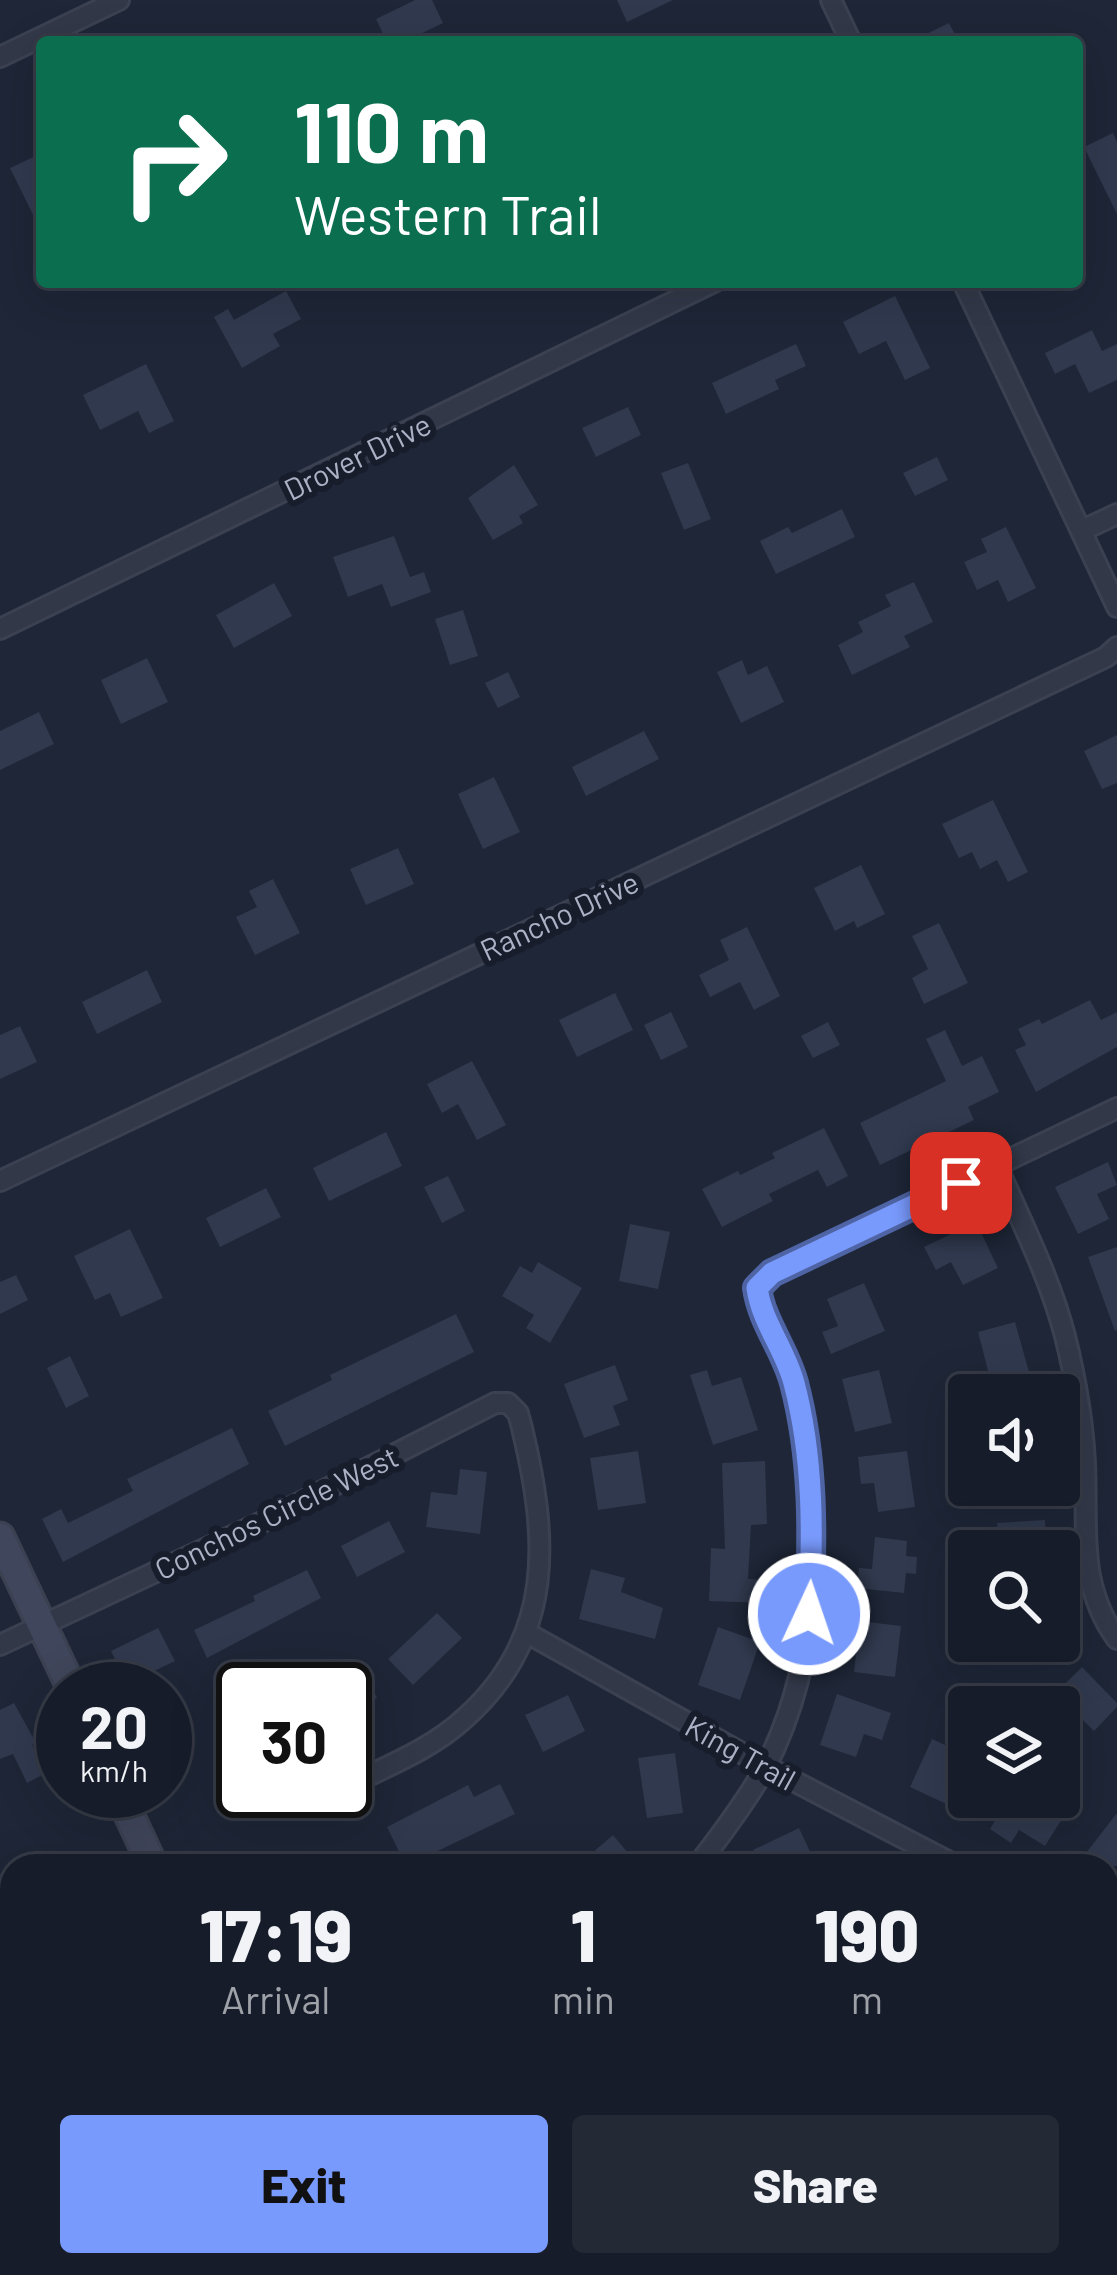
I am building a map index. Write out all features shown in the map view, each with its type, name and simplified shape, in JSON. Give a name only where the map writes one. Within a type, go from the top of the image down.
[{"type":"street","points":[[44,36],[119,0]]},
{"type":"street","points":[[831,0],[847,36]]},
{"type":"street","points":[[0,57],[36,40]]},
{"type":"street","name":"Drover Drive","points":[[0,629],[702,288]]},
{"type":"street","points":[[965,288],[1117,607]]},
{"type":"street","points":[[1081,531],[1117,514]]},
{"type":"street","name":"Rancho Drive","points":[[0,1181],[1106,657],[1117,647]]},
{"type":"street","points":[[706,1854],[765,1766],[794,1698],[809,1614],[814,1519],[806,1443],[788,1364],[760,1309],[757,1288],[772,1273],[1117,1108]]},
{"type":"street","points":[[997,1166],[1038,1258],[1065,1335],[1084,1457],[1088,1581],[1101,1616],[1117,1639]]},
{"type":"street","name":"Conchos Circle West","points":[[0,1646],[262,1522],[495,1402],[508,1403],[518,1413],[541,1523],[540,1573],[527,1634]]},
{"type":"street","points":[[0,1537],[60,1662]]},
{"type":"street","points":[[372,1774],[464,1720],[505,1675],[527,1634]]},
{"type":"street","name":"King Trail","points":[[527,1634],[934,1854]]},
{"type":"street","points":[[130,1818],[147,1854]]},
{"type":"building","points":[[415,0],[432,0],[443,23],[416,36],[384,36],[376,19]]},
{"type":"building","points":[[617,0],[673,0],[627,22]]},
{"type":"building","points":[[949,23],[956,36],[922,36]]},
{"type":"building","points":[[1113,133],[1117,142],[1117,214],[1084,147]]},
{"type":"building","points":[[36,156],[36,221],[10,168]]},
{"type":"building","points":[[286,291],[301,319],[273,334],[280,346],[242,368],[214,317],[228,309],[234,320]]},
{"type":"building","points":[[895,296],[930,368],[905,380],[886,341],[859,354],[843,322]]},
{"type":"building","points":[[1092,330],[1102,351],[1117,344],[1117,380],[1089,393],[1075,364],[1055,374],[1045,353]]},
{"type":"building","points":[[796,344],[806,366],[775,380],[779,389],[726,414],[712,383]]},
{"type":"building","points":[[146,364],[174,421],[149,433],[138,411],[100,430],[83,395]]},
{"type":"building","points":[[628,407],[641,435],[596,457],[582,428]]},
{"type":"building","points":[[937,457],[948,480],[915,496],[903,473]]},
{"type":"building","points":[[688,463],[711,519],[684,530],[661,473]]},
{"type":"building","points":[[514,465],[538,505],[519,516],[523,523],[493,540],[468,498]]},
{"type":"building","points":[[842,509],[855,537],[776,574],[760,541],[788,527],[792,533]]},
{"type":"building","points":[[1006,527],[1036,588],[1008,602],[998,580],[977,590],[964,562],[987,552],[981,539]]},
{"type":"building","points":[[394,536],[410,577],[424,572],[431,592],[391,607],[382,584],[348,597],[333,557]]},
{"type":"building","points":[[914,582],[933,622],[904,636],[910,647],[852,675],[838,645],[863,632],[858,622],[891,606],[885,595]]},
{"type":"building","points":[[274,583],[292,616],[234,648],[216,615]]},
{"type":"building","points":[[463,610],[478,656],[450,665],[435,619]]},
{"type":"building","points":[[147,658],[168,702],[121,724],[101,680]]},
{"type":"building","points":[[742,660],[748,675],[767,666],[784,702],[741,723],[717,672]]},
{"type":"building","points":[[508,672],[520,697],[498,708],[485,683]]},
{"type":"building","points":[[39,712],[54,744],[0,770],[0,731]]},
{"type":"building","points":[[644,731],[659,759],[586,796],[572,767]]},
{"type":"building","points":[[1117,735],[1117,783],[1102,789],[1084,751]]},
{"type":"building","points":[[494,777],[520,832],[483,849],[458,794]]},
{"type":"building","points":[[993,800],[1028,872],[1008,882],[997,860],[980,869],[972,852],[959,858],[942,824]]},
{"type":"building","points":[[398,848],[414,884],[366,905],[350,869]]},
{"type":"building","points":[[861,865],[885,914],[857,928],[854,921],[835,931],[814,888]]},
{"type":"building","points":[[273,879],[300,933],[255,955],[236,917],[257,907],[249,891]]},
{"type":"building","points":[[939,923],[968,983],[924,1004],[912,978],[928,969],[912,936]]},
{"type":"building","points":[[747,927],[780,996],[754,1010],[740,982],[710,997],[699,975],[729,960],[720,940]]},
{"type":"building","points":[[147,970],[162,1002],[97,1034],[82,1002]]},
{"type":"building","points":[[615,993],[633,1030],[577,1057],[559,1020]]},
{"type":"building","points":[[1090,1000],[1101,1020],[1117,1012],[1117,1047],[1036,1092],[1015,1050],[1026,1045],[1018,1029],[1039,1019],[1042,1024]]},
{"type":"building","points":[[671,1012],[688,1047],[661,1060],[644,1025]]},
{"type":"building","points":[[828,1022],[840,1045],[813,1058],[801,1036]]},
{"type":"building","points":[[20,1026],[37,1062],[0,1079],[0,1035]]},
{"type":"building","points":[[945,1030],[962,1066],[982,1056],[999,1092],[968,1107],[974,1120],[880,1165],[860,1123],[946,1081],[926,1039]]},
{"type":"building","points":[[472,1061],[506,1125],[477,1140],[458,1104],[442,1113],[427,1084]]},
{"type":"building","points":[[824,1128],[848,1176],[827,1187],[818,1170],[769,1194],[773,1201],[722,1227],[702,1189],[775,1158],[772,1153]]},
{"type":"building","points":[[386,1132],[402,1166],[329,1201],[313,1168]]},
{"type":"building","points":[[1108,1162],[1117,1185],[1097,1194],[1109,1219],[1078,1234],[1055,1187]]},
{"type":"building","points":[[448,1176],[465,1211],[442,1223],[424,1187]]},
{"type":"building","points":[[266,1188],[281,1217],[220,1247],[206,1218]]},
{"type":"building","points":[[976,1222],[998,1268],[963,1285],[951,1262],[936,1270],[924,1247]]},
{"type":"building","points":[[630,1224],[670,1232],[658,1289],[619,1281]]},
{"type":"building","points":[[130,1229],[163,1298],[121,1317],[110,1293],[95,1300],[74,1256]]},
{"type":"building","points":[[1117,1247],[1117,1330],[1115,1331],[1088,1257]]},
{"type":"building","points":[[538,1262],[582,1288],[550,1343],[526,1328],[534,1315],[502,1296],[520,1266],[532,1273]]},
{"type":"building","points":[[16,1275],[28,1300],[0,1314],[0,1282]]},
{"type":"building","points":[[864,1283],[885,1331],[831,1354],[822,1332],[838,1326],[827,1299]]},
{"type":"building","points":[[456,1314],[474,1352],[285,1446],[268,1411]]},
{"type":"building","points":[[1015,1322],[1030,1374],[989,1374],[978,1332]]},
{"type":"building","points":[[70,1356],[89,1396],[66,1408],[47,1368]]},
{"type":"building","points":[[615,1365],[628,1400],[613,1406],[620,1425],[584,1438],[564,1384]]},
{"type":"building","points":[[707,1370],[712,1386],[741,1377],[758,1430],[713,1445],[690,1375]]},
{"type":"building","points":[[879,1370],[892,1423],[855,1432],[842,1379]]},
{"type":"building","points":[[232,1428],[249,1464],[63,1562],[42,1519],[61,1509],[68,1523],[133,1491],[127,1479]]},
{"type":"building","points":[[638,1451],[646,1503],[598,1510],[590,1458]]},
{"type":"building","points":[[907,1451],[915,1507],[878,1512],[874,1483],[861,1484],[858,1457]]},
{"type":"building","points":[[765,1461],[767,1524],[751,1525],[748,1579],[767,1580],[766,1603],[709,1601],[711,1548],[725,1549],[722,1463]]},
{"type":"building","points":[[460,1469],[487,1472],[480,1534],[426,1527],[431,1492],[457,1495]]},
{"type":"building","points":[[1045,1520],[1046,1530],[998,1530],[997,1523]]},
{"type":"building","points":[[389,1521],[405,1552],[357,1577],[341,1546]]},
{"type":"building","points":[[875,1537],[907,1541],[906,1556],[917,1557],[916,1574],[906,1573],[904,1593],[857,1588],[859,1568],[872,1569]]},
{"type":"building","points":[[591,1569],[625,1578],[621,1592],[663,1608],[655,1639],[579,1619]]},
{"type":"building","points":[[307,1570],[321,1598],[207,1658],[194,1630]]},
{"type":"building","points":[[437,1613],[462,1638],[413,1685],[388,1659]]},
{"type":"building","points":[[860,1621],[901,1626],[895,1677],[854,1672]]},
{"type":"building","points":[[718,1627],[760,1642],[740,1700],[698,1685]]},
{"type":"building","points":[[158,1628],[175,1661],[116,1662],[111,1651]]},
{"type":"building","points":[[1082,1667],[1117,1707],[1094,1731],[1080,1717],[1080,1686],[1063,1686]]},
{"type":"building","points":[[837,1694],[891,1713],[882,1740],[864,1734],[856,1757],[820,1745]]},
{"type":"building","points":[[568,1695],[585,1731],[543,1752],[525,1715]]},
{"type":"building","points":[[14,1703],[36,1743],[32,1745],[36,1778],[27,1783],[13,1754],[0,1759],[0,1710]]},
{"type":"building","points":[[932,1739],[948,1746],[948,1805],[910,1787]]},
{"type":"building","points":[[675,1753],[683,1813],[647,1818],[638,1758]]},
{"type":"building","points":[[500,1784],[515,1814],[431,1854],[400,1854],[387,1827],[468,1785],[474,1797]]},
{"type":"building","points":[[1117,1813],[1117,1854],[1085,1854]]},
{"type":"building","points":[[997,1818],[1062,1818],[1045,1846],[1019,1830],[1011,1843],[990,1829]]},
{"type":"building","points":[[799,1828],[811,1854],[755,1854],[753,1850]]},
{"type":"building","points":[[613,1835],[629,1854],[591,1854]]},
{"type":"route","points":[[809,1614],[814,1519],[806,1443],[788,1364],[760,1309],[757,1288],[772,1273],[961,1183]]}]
